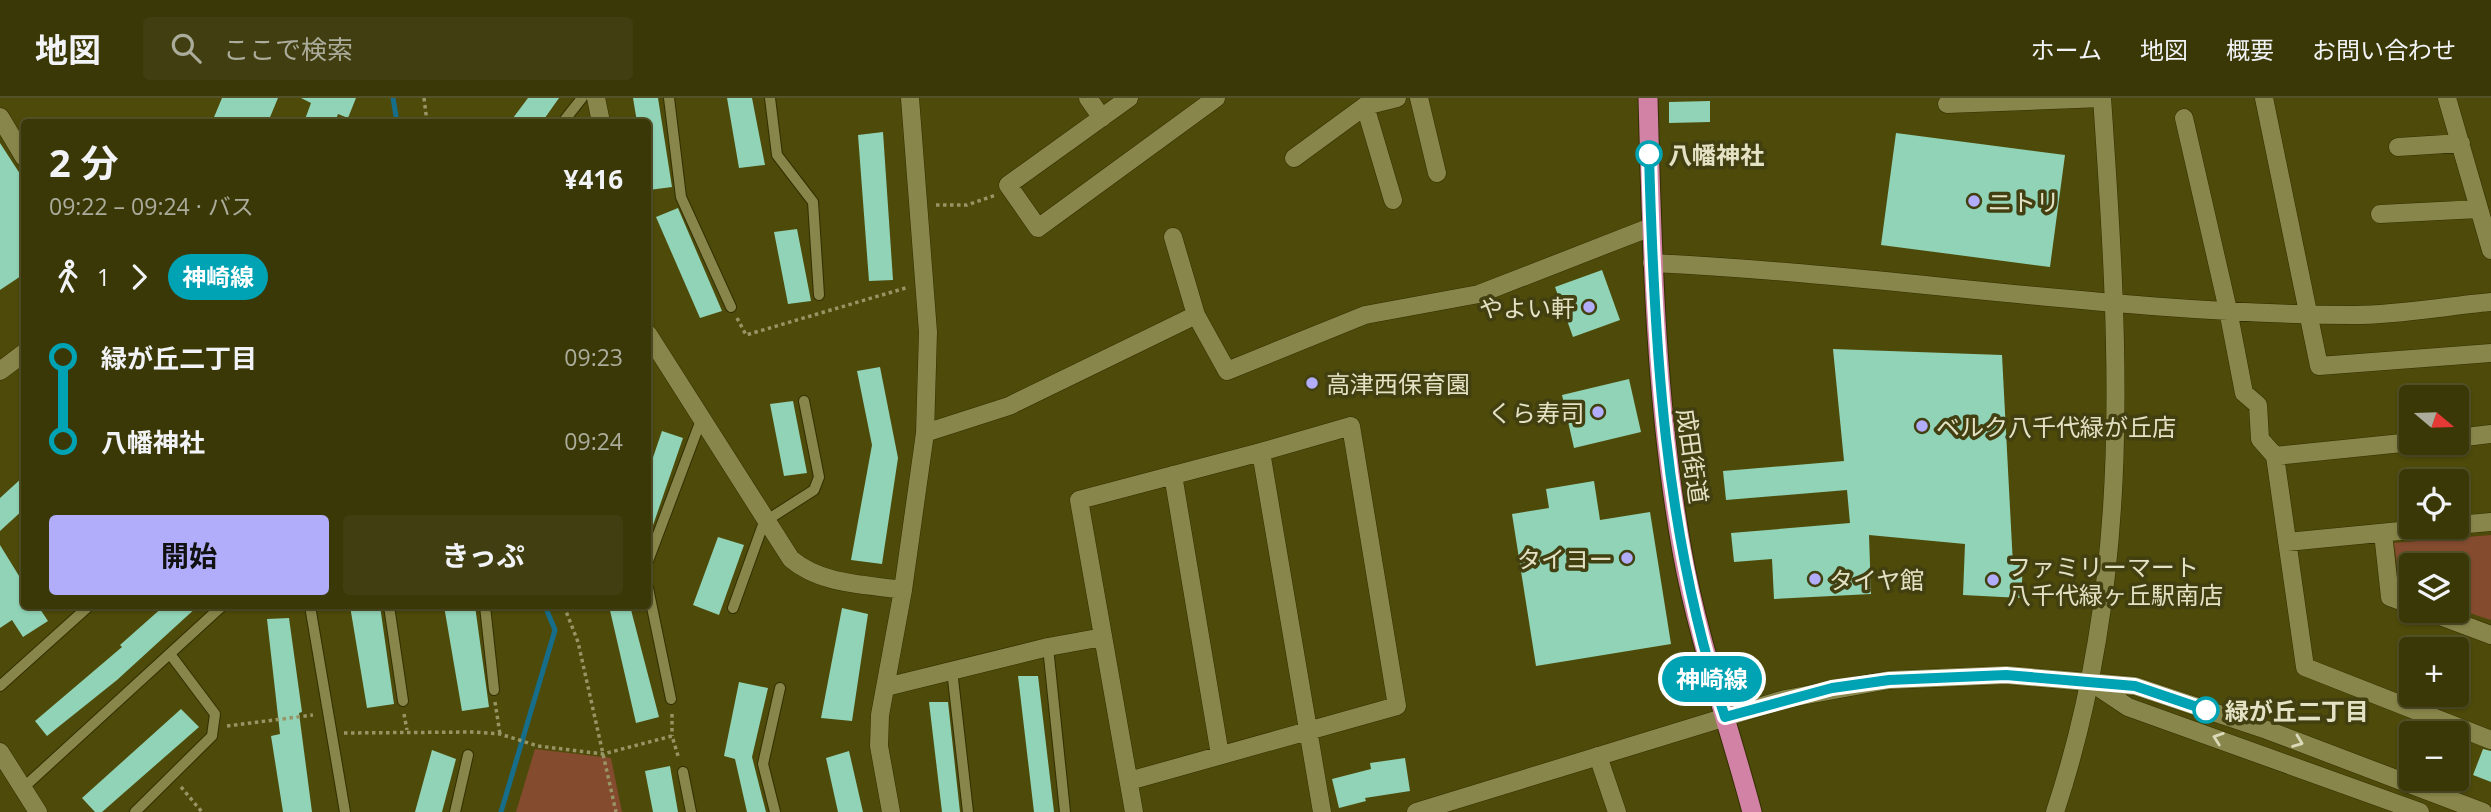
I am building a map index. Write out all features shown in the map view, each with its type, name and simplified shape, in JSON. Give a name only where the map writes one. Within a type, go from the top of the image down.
[{"type":"highway","name":"成田街道","points":[[1648,98],[1652,262],[1668,465],[1683,555],[1710,672],[1752,812]]},
{"type":"street","points":[[596,98],[600,119]]},
{"type":"street","points":[[891,812],[879,746],[925,433],[928,332],[910,98]]},
{"type":"street","points":[[1088,98],[1101,118]]},
{"type":"street","points":[[1129,98],[1009,186],[1038,228],[1216,98]]},
{"type":"street","points":[[1294,158],[1364,106],[1397,98]]},
{"type":"street","points":[[1419,98],[1437,173]]},
{"type":"street","points":[[1947,104],[2102,98],[2116,302],[2115,479],[2111,543],[2092,683],[2078,743],[2055,812]]},
{"type":"street","points":[[2264,98],[2319,366],[2491,353]]},
{"type":"street","points":[[2447,98],[2491,250]]},
{"type":"street","points":[[1364,106],[1392,200]]},
{"type":"street","points":[[0,117],[21,152]]},
{"type":"street","points":[[2184,118],[2244,393],[2258,405],[2260,439],[2275,456],[2305,667],[2491,740]]},
{"type":"street","points":[[2398,147],[2461,143]]},
{"type":"street","points":[[2381,214],[2479,209]]},
{"type":"street","points":[[1172,237],[1196,315],[1227,371],[1365,315],[1479,293],[1651,227]]},
{"type":"street","points":[[1652,262],[1729,266],[2228,310],[2356,315],[2491,302]]},
{"type":"street","points":[[925,433],[1009,406],[1196,315]]},
{"type":"street","points":[[651,346],[701,420],[764,522],[791,559],[804,570],[822,579],[903,590]]},
{"type":"street","points":[[0,371],[21,355]]},
{"type":"street","points":[[1129,781],[1397,706],[1351,426],[1079,500],[1103,637],[1129,781],[1135,812]]},
{"type":"street","points":[[2469,437],[2491,434]]},
{"type":"street","points":[[2275,456],[2399,443]]},
{"type":"street","points":[[1261,452],[1322,812]]},
{"type":"street","points":[[1173,475],[1220,755]]},
{"type":"street","points":[[2469,524],[2491,522]]},
{"type":"street","points":[[2287,542],[2399,531]]},
{"type":"street","points":[[2383,533],[2390,597],[2399,600]]},
{"type":"street","points":[[2459,623],[2491,635]]},
{"type":"street","points":[[886,687],[1048,647],[1103,637]]},
{"type":"street","points":[[1416,812],[1725,717],[1820,691],[1889,680],[2006,675],[2135,686],[2267,730],[2483,812]]},
{"type":"street","points":[[2092,683],[2127,707],[2420,812]]},
{"type":"street","points":[[0,752],[38,812]]},
{"type":"street","points":[[1598,756],[1617,812]]},
{"type":"lane","points":[[566,119],[582,98]]},
{"type":"lane","points":[[669,98],[681,197],[731,307]]},
{"type":"lane","points":[[770,98],[777,155],[813,202],[819,295]]},
{"type":"lane","points":[[733,608],[764,522],[814,490],[819,477],[804,401]]},
{"type":"lane","points":[[651,553],[701,420]]},
{"type":"lane","points":[[651,602],[671,699]]},
{"type":"lane","points":[[72,609],[78,616]]},
{"type":"lane","points":[[0,686],[86,609]]},
{"type":"lane","points":[[23,788],[219,609]]},
{"type":"lane","points":[[311,609],[345,812]]},
{"type":"lane","points":[[389,609],[402,701]]},
{"type":"lane","points":[[485,609],[494,690]]},
{"type":"lane","points":[[1048,647],[1065,812]]},
{"type":"lane","points":[[135,812],[212,736],[216,728],[215,714],[170,654]]},
{"type":"lane","points":[[953,670],[968,812]]},
{"type":"lane","points":[[775,812],[763,764],[780,688]]},
{"type":"lane","points":[[455,812],[468,755]]},
{"type":"lane","points":[[683,772],[691,812]]},
{"type":"path","points":[[424,98],[426,119]]},
{"type":"path","points":[[917,204],[967,205],[984,201],[1009,186]]},
{"type":"path","points":[[565,609],[578,642],[616,812]]},
{"type":"path","points":[[494,690],[500,734]]},
{"type":"path","points":[[671,699],[672,736],[683,772]]},
{"type":"path","points":[[216,728],[329,713]]},
{"type":"path","points":[[332,733],[407,731],[500,734],[538,746],[603,754],[672,736]]},
{"type":"path","points":[[172,776],[202,812]]},
{"type":"shaded area","points":[[2491,535],[2491,620],[2469,613],[2469,553],[2399,553],[2399,577],[2394,543],[2469,539],[2469,537]]},
{"type":"shaded area","points":[[535,749],[611,758],[622,812],[516,812]]},
{"type":"building","points":[[222,98],[278,98],[269,119],[213,119]]},
{"type":"building","points":[[301,98],[356,98],[348,118],[338,114],[336,119],[305,119],[311,103]]},
{"type":"building","points":[[528,98],[559,98],[544,119],[512,119]]},
{"type":"building","points":[[633,98],[658,98],[672,187],[651,190],[651,119],[636,119]]},
{"type":"building","points":[[727,98],[752,98],[765,165],[739,168]]},
{"type":"building","points":[[1710,101],[1710,122],[1669,123],[1669,102]]},
{"type":"building","points":[[883,132],[893,280],[869,281],[858,135]]},
{"type":"building","points":[[1896,133],[2065,155],[2050,267],[1881,245]]},
{"type":"building","points":[[0,143],[21,175],[21,276],[0,290]]},
{"type":"building","points":[[678,208],[722,311],[700,318],[656,217]]},
{"type":"building","points":[[797,229],[811,301],[788,304],[774,232]]},
{"type":"building","points":[[1602,270],[1620,320],[1573,337],[1555,287]]},
{"type":"building","points":[[1833,349],[2002,355],[2013,565],[2023,565],[2021,598],[1963,595],[1965,544],[1869,535],[1871,594],[1774,599],[1772,559],[1734,562],[1731,533],[1850,523],[1847,490],[1726,500],[1723,471],[1844,461]]},
{"type":"building","points":[[880,367],[898,458],[882,564],[851,560],[872,445],[857,371]]},
{"type":"building","points":[[1629,379],[1641,432],[1574,448],[1562,395]]},
{"type":"building","points":[[793,401],[807,473],[784,476],[770,404]]},
{"type":"building","points":[[662,431],[683,438],[651,531],[651,463]]},
{"type":"building","points":[[21,479],[21,512],[0,531],[0,498]]},
{"type":"building","points":[[1594,481],[1600,520],[1650,512],[1671,644],[1536,666],[1512,514],[1549,508],[1546,489]]},
{"type":"building","points":[[718,537],[744,545],[719,615],[693,605]]},
{"type":"building","points":[[0,545],[21,579],[21,609],[40,609],[48,621],[23,637],[12,620],[0,628]]},
{"type":"building","points":[[842,608],[868,614],[852,721],[821,718]]},
{"type":"building","points":[[161,609],[195,609],[117,680],[47,736],[35,721],[122,647],[120,645]]},
{"type":"building","points":[[350,609],[380,609],[394,704],[367,708]]},
{"type":"building","points":[[445,609],[475,609],[489,707],[462,711]]},
{"type":"building","points":[[610,609],[631,609],[659,717],[636,723]]},
{"type":"building","points":[[289,618],[312,812],[283,812],[271,736],[280,734],[267,619]]},
{"type":"building","points":[[1018,676],[1038,676],[1054,812],[1034,812]]},
{"type":"building","points":[[739,682],[768,688],[752,757],[766,812],[747,812],[735,759],[724,756]]},
{"type":"building","points":[[929,702],[948,702],[960,812],[942,812]]},
{"type":"building","points":[[181,709],[199,727],[102,812],[95,812],[82,798]]},
{"type":"building","points":[[2483,749],[2491,751],[2491,782],[2473,775]]},
{"type":"building","points":[[432,750],[456,759],[442,812],[415,812]]},
{"type":"building","points":[[849,751],[863,812],[838,812],[826,758]]},
{"type":"building","points":[[1405,758],[1410,791],[1365,798],[1366,801],[1339,808],[1332,779],[1371,769],[1370,763]]},
{"type":"building","points":[[670,766],[678,812],[653,812],[645,771]]},
{"type":"waterway","points":[[393,98],[396,119]]},
{"type":"waterway","points":[[501,812],[555,630],[546,609]]},
{"type":"bus line","name":"神崎線","points":[[1649,154],[1658,376],[1668,465],[1683,555],[1710,672],[1725,717],[1832,688],[1889,680],[2006,675],[2135,686],[2206,710]]},
{"type":"place","name":"八幡神社","points":[[1649,154]]},
{"type":"place","name":"ニトリ","points":[[1974,201]]},
{"type":"place","name":"やよい軒","points":[[1589,307]]},
{"type":"place","name":"高津西保育園","points":[[1312,383]]},
{"type":"place","name":"くら寿司","points":[[1598,412]]},
{"type":"place","name":"ベルク八千代緑が丘店","points":[[1922,426]]},
{"type":"place","name":"タイヨー","points":[[1627,558]]},
{"type":"place","name":"タイヤ館","points":[[1815,579]]},
{"type":"place","name":"ファミリーマート 八千代緑ヶ丘駅南店","points":[[1993,580]]},
{"type":"place","name":"緑が丘二丁目","points":[[2206,710]]}]
